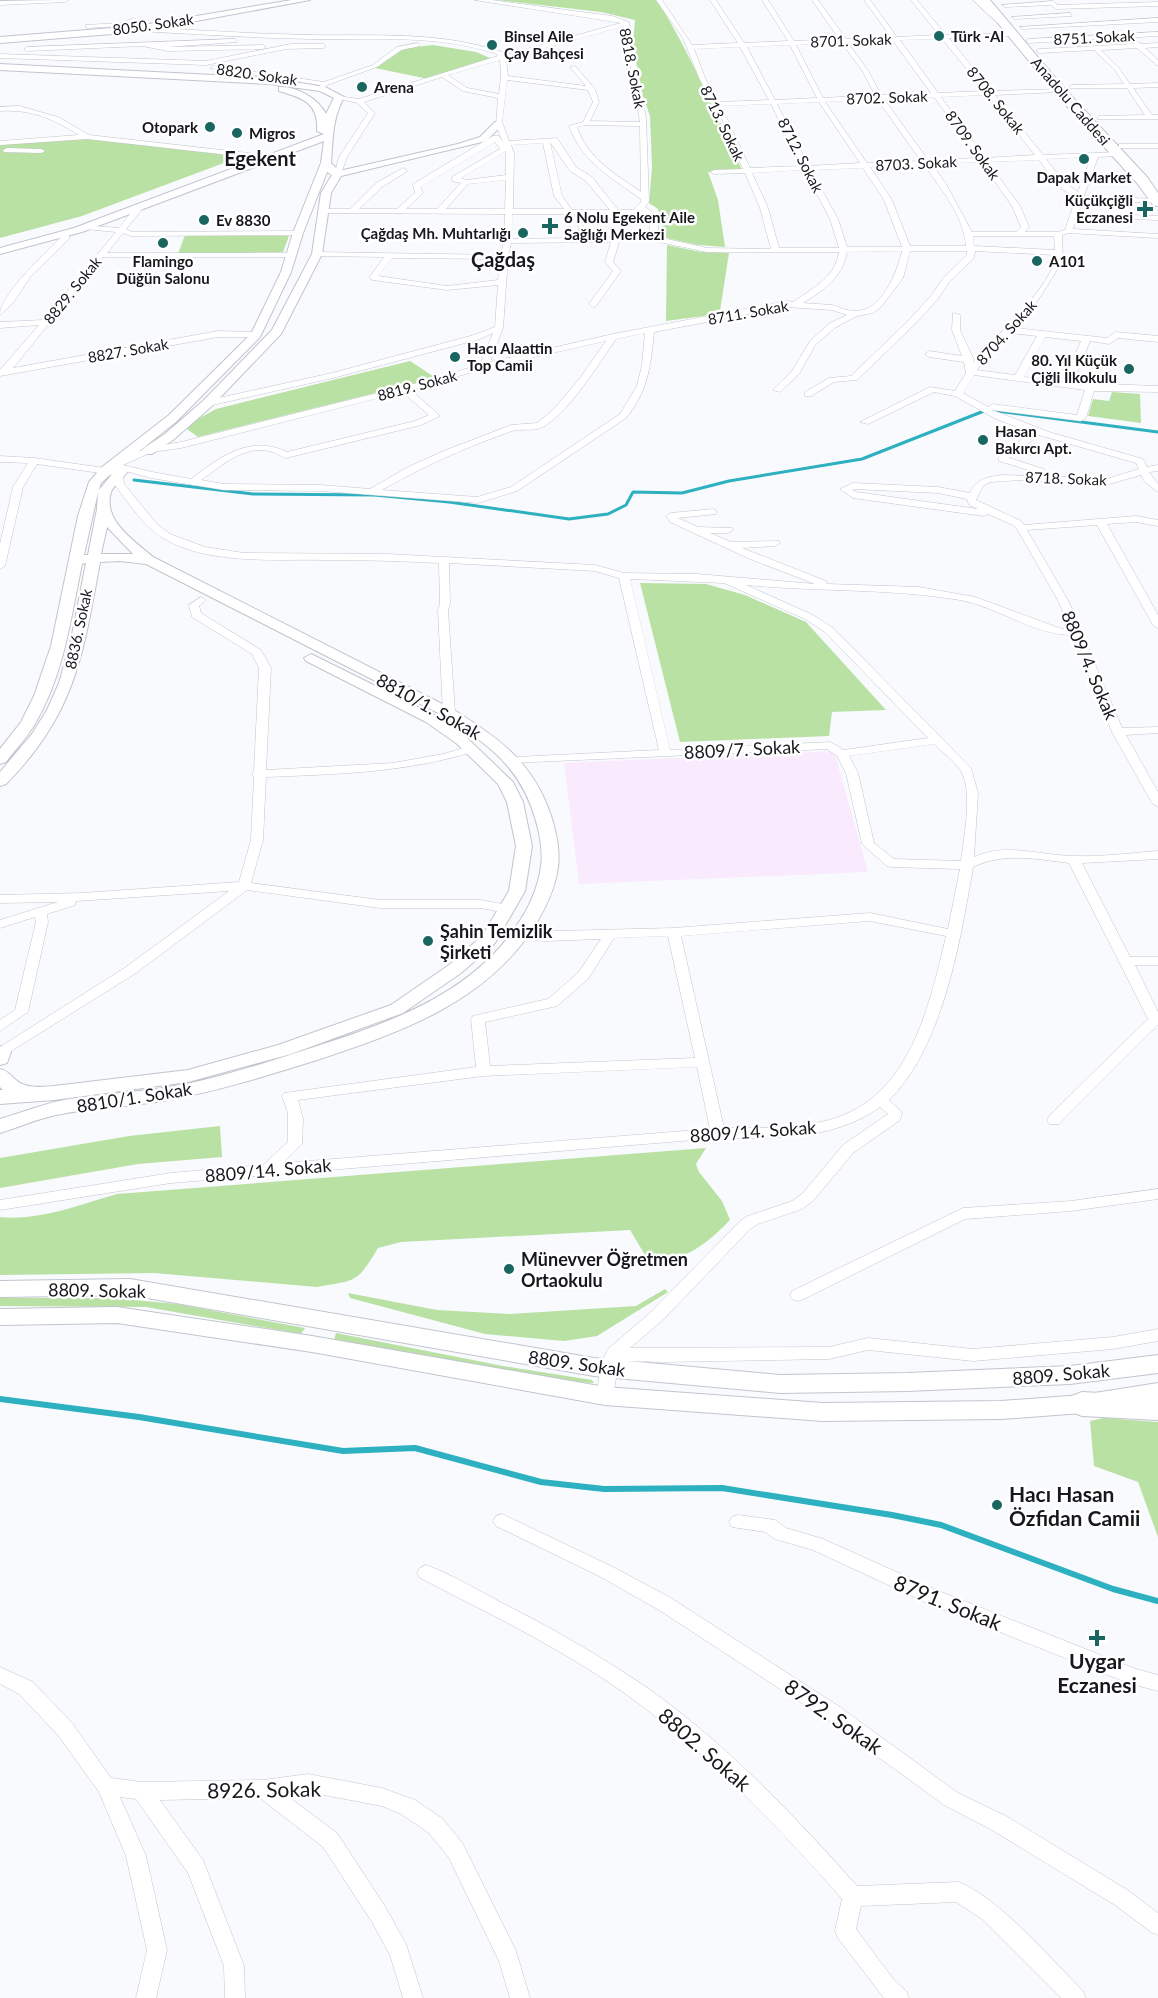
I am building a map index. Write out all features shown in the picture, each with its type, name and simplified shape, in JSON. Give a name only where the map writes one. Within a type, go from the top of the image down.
[{"type":"highway","name":"Anadolu Caddesi","points":[[984,0],[1039,51],[1065,89],[1099,118],[1119,150],[1158,186]]},
{"type":"highway","name":"Anadolu Caddesi","points":[[993,0],[1065,89],[1119,150],[1158,202]]},
{"type":"highway","points":[[1082,1404],[1158,1408]]},
{"type":"street","points":[[0,3],[65,0]]},
{"type":"street","name":"8050. Sokak","points":[[0,38],[87,26],[136,25],[287,0]]},
{"type":"street","name":"8050. Sokak","points":[[0,38],[174,21],[306,0]]},
{"type":"street","name":"8818. Sokak","points":[[478,0],[604,17],[627,23],[643,121],[645,198]]},
{"type":"street","name":"8713. Sokak","points":[[659,0],[690,47],[703,80],[724,117],[764,208],[776,251]]},
{"type":"street","name":"8712. Sokak","points":[[713,0],[742,45],[833,215],[844,250]]},
{"type":"street","points":[[765,0],[792,43],[821,100],[862,165],[888,200],[907,248],[899,278],[878,305],[870,311],[855,314],[833,325],[813,343],[796,372],[777,390]]},
{"type":"street","points":[[808,394],[832,380],[854,378],[934,298],[948,279],[971,256],[972,248],[970,234],[942,184],[879,97],[866,72],[815,0]]},
{"type":"street","name":"8709. Sokak","points":[[867,0],[1016,206],[1025,227],[1018,234]]},
{"type":"street","name":"8708. Sokak","points":[[914,0],[1061,184],[1081,198]]},
{"type":"street","points":[[976,0],[1022,36],[1117,21],[1158,20]]},
{"type":"street","points":[[1003,3],[1052,2],[1056,7],[1120,3],[1158,4]]},
{"type":"street","points":[[1003,3],[1015,17],[1022,36]]},
{"type":"street","points":[[1098,14],[1158,10]]},
{"type":"street","points":[[1015,17],[1077,15]]},
{"type":"street","points":[[186,27],[189,21],[196,18]]},
{"type":"street","points":[[87,26],[174,21],[186,27],[312,37]]},
{"type":"street","points":[[1117,21],[1127,35],[1157,61]]},
{"type":"street","points":[[323,86],[339,97],[359,101],[503,57],[627,23]]},
{"type":"street","points":[[123,24],[312,37],[449,41],[503,57]]},
{"type":"street","name":"8751. Sokak","points":[[1022,36],[1158,34]]},
{"type":"street","name":"8701. Sokak","points":[[690,47],[893,38],[1022,36]]},
{"type":"street","points":[[0,54],[75,46],[312,37]]},
{"type":"street","points":[[0,67],[259,80],[323,86],[375,66],[404,46],[439,44],[449,41]]},
{"type":"street","points":[[157,44],[145,46],[149,48],[330,46]]},
{"type":"street","points":[[1039,51],[1158,45]]},
{"type":"street","points":[[0,54],[179,61],[190,64],[227,61],[283,48]]},
{"type":"street","points":[[1096,48],[1117,69],[1127,86],[1154,117]]},
{"type":"street","points":[[484,366],[499,328],[504,257],[508,241],[510,177],[504,140],[498,124],[504,78],[503,57]]},
{"type":"street","name":"8820. Sokak","points":[[190,64],[246,71],[323,86]]},
{"type":"street","points":[[573,67],[592,90],[596,102],[586,123]]},
{"type":"street","points":[[0,72],[103,76],[283,89],[301,95],[316,105],[322,116],[320,132],[327,150],[326,164],[298,233],[284,278],[256,335],[173,418],[116,469]]},
{"type":"street","points":[[443,75],[465,90],[501,96]]},
{"type":"street","points":[[504,78],[592,90]]},
{"type":"street","name":"8702. Sokak","points":[[716,104],[1158,85]]},
{"type":"street","points":[[0,251],[66,234],[302,142],[320,132],[339,97]]},
{"type":"street","points":[[0,759],[28,723],[42,696],[83,564],[91,494],[95,483],[169,437],[208,403],[276,332],[317,254],[326,193],[337,174],[343,157],[372,113],[359,101]]},
{"type":"street","points":[[0,109],[19,108],[56,118],[87,137]]},
{"type":"street","points":[[1099,118],[1154,117]]},
{"type":"street","points":[[323,211],[635,212],[645,202],[645,198],[591,159],[576,139],[573,126],[586,123],[643,121]]},
{"type":"street","points":[[483,139],[498,124]]},
{"type":"street","points":[[0,143],[87,137],[257,156]]},
{"type":"street","points":[[326,164],[337,174],[483,139],[576,139]]},
{"type":"street","points":[[504,140],[504,149],[490,160],[475,165],[455,179],[466,182],[510,177]]},
{"type":"street","points":[[399,211],[419,193],[416,186],[504,140]]},
{"type":"street","points":[[550,140],[573,169],[590,179],[616,212]]},
{"type":"street","points":[[550,140],[558,196],[570,212],[578,241]]},
{"type":"street","points":[[0,243],[111,210],[257,156],[302,142],[317,144],[327,150]]},
{"type":"street","name":"8703. Sokak","points":[[714,172],[1095,155],[1158,146]]},
{"type":"street","points":[[2,149],[40,151]]},
{"type":"street","points":[[1068,231],[1076,215],[1095,155]]},
{"type":"street","points":[[353,210],[379,185],[403,170]]},
{"type":"street","points":[[439,212],[466,182]]},
{"type":"street","points":[[1081,198],[1158,202]]},
{"type":"street","name":"8829. Sokak","points":[[3,373],[140,207]]},
{"type":"street","points":[[640,207],[654,216],[654,239]]},
{"type":"street","points":[[1076,215],[1158,218]]},
{"type":"street","points":[[85,227],[121,230],[131,234],[298,233]]},
{"type":"street","points":[[970,234],[1058,234],[1068,231],[1158,236]]},
{"type":"street","points":[[0,312],[28,274],[66,237],[66,234]]},
{"type":"street","name":"8704. Sokak","points":[[958,394],[970,372],[990,347],[1024,315],[1049,279],[1059,261],[1058,234]]},
{"type":"street","points":[[508,241],[654,239],[707,249],[776,251],[972,248],[1060,253]]},
{"type":"street","points":[[593,304],[617,271],[609,262],[616,240]]},
{"type":"street","points":[[797,303],[831,280],[842,260],[844,250]]},
{"type":"street","points":[[317,254],[504,257]]},
{"type":"street","points":[[100,255],[291,255]]},
{"type":"street","points":[[390,255],[373,278],[447,288],[502,282]]},
{"type":"street","name":"8711. Sokak","points":[[484,366],[613,337],[797,303],[855,314]]},
{"type":"street","points":[[956,315],[954,324],[970,360],[970,372],[1090,388],[1158,389]]},
{"type":"street","points":[[0,325],[46,322]]},
{"type":"street","points":[[208,403],[333,375],[477,337],[499,328]]},
{"type":"street","points":[[0,459],[116,469],[224,487],[321,488],[478,501],[514,489],[623,416],[634,405],[646,377],[650,330]]},
{"type":"street","points":[[1008,330],[1086,340],[1109,341],[1116,334],[1158,339]]},
{"type":"street","name":"8827. Sokak","points":[[3,373],[218,334],[256,335]]},
{"type":"street","points":[[1018,379],[1042,334]]},
{"type":"street","points":[[373,491],[449,452],[514,427],[538,426],[557,411],[583,380],[613,337]]},
{"type":"street","points":[[1068,384],[1086,340]]},
{"type":"street","points":[[929,354],[970,360]]},
{"type":"street","name":"8819. Sokak","points":[[150,450],[181,445],[404,389],[484,366]]},
{"type":"street","points":[[974,405],[1081,418],[1090,388]]},
{"type":"street","points":[[193,482],[224,459],[248,449],[268,448],[286,456],[418,423],[435,416],[404,389]]},
{"type":"street","points":[[865,422],[933,389],[958,394],[974,405],[1039,431],[1140,461],[1148,480],[1158,489]]},
{"type":"street","points":[[1039,431],[1002,459],[1070,480]]},
{"type":"street","points":[[0,566],[18,487],[34,461]]},
{"type":"street","name":"8718. Sokak","points":[[973,497],[980,483],[986,480],[1021,476],[1112,481],[1145,469],[1158,468]]},
{"type":"street","points":[[116,469],[119,484],[153,526],[166,536],[194,547],[244,556],[387,557],[595,568],[624,576],[697,577],[833,587],[874,587],[955,595],[996,606],[1061,632],[1076,632]]},
{"type":"street","name":"8836. Sokak","points":[[0,781],[15,767],[48,720],[66,684],[83,564],[104,508],[105,491],[116,469]]},
{"type":"street","points":[[1009,518],[853,495],[845,489],[853,486],[914,489],[973,497],[970,500],[972,503],[1009,518],[1021,528],[1100,520],[1136,519],[1158,515]]},
{"type":"street","points":[[104,508],[109,523],[120,537],[149,560]]},
{"type":"street","points":[[713,512],[671,516],[674,520],[728,545],[833,587]]},
{"type":"street","points":[[1136,519],[1158,523]]},
{"type":"street","points":[[1100,520],[1158,625]]},
{"type":"street","name":"8809/4. Sokak","points":[[1021,528],[1064,602],[1118,732],[1158,803]]},
{"type":"street","points":[[695,530],[729,530]]},
{"type":"street","points":[[728,545],[774,543]]},
{"type":"street","name":"8810/1. Sokak","points":[[0,1126],[52,1110],[197,1088],[265,1070],[411,1020],[451,998],[489,969],[521,935],[538,906],[551,865],[547,826],[540,800],[515,760],[478,731],[149,560],[120,557],[83,564]]},
{"type":"street","points":[[444,560],[445,604],[443,610],[449,714]]},
{"type":"street","name":"8810/1. Sokak","points":[[0,1097],[188,1076],[284,1050],[397,1009],[455,969],[489,939],[517,891],[524,846],[515,802],[504,782],[471,749],[431,719],[147,572],[122,567],[83,564]]},
{"type":"street","points":[[624,576],[665,753]]},
{"type":"street","name":"8809/14. Sokak","points":[[0,1204],[33,1201],[87,1190],[171,1178],[718,1133],[789,1132],[838,1124],[886,1096],[915,1056],[945,975],[966,865],[974,793],[972,778],[968,771],[829,630],[809,617],[728,581]]},
{"type":"street","points":[[1,1054],[131,970],[244,886],[257,840],[258,774],[265,668],[257,652],[196,615],[194,604],[201,600]]},
{"type":"street","points":[[1118,732],[1158,730]]},
{"type":"street","points":[[937,740],[842,754],[852,772],[868,844],[891,863],[966,865],[986,856],[1017,853],[1074,860],[1158,855]]},
{"type":"street","name":"8809/7. Sokak","points":[[515,760],[830,745],[842,754]]},
{"type":"street","points":[[258,774],[413,765],[471,749]]},
{"type":"street","points":[[1054,1120],[1155,1020],[1074,860]]},
{"type":"street","points":[[0,899],[83,897],[244,886],[380,904],[481,904],[507,909]]},
{"type":"street","points":[[0,924],[83,897]]},
{"type":"street","points":[[0,1026],[21,1011],[42,922],[40,911]]},
{"type":"street","points":[[521,935],[545,937],[674,932],[870,917],[954,934]]},
{"type":"street","points":[[674,932],[718,1133]]},
{"type":"street","points":[[483,1071],[478,1019],[552,1003],[583,976],[610,935]]},
{"type":"street","points":[[1126,961],[1158,961]]},
{"type":"street","points":[[267,1170],[296,1144],[296,1123],[293,1104],[289,1096],[483,1071],[702,1062]]},
{"type":"street","points":[[0,1075],[10,1087],[40,1094]]},
{"type":"street","points":[[605,1396],[610,1361],[745,1225],[797,1205],[808,1197],[848,1149],[895,1116],[895,1112],[880,1100]]},
{"type":"street","points":[[798,1295],[963,1214],[1071,1206],[1158,1194]]},
{"type":"street","name":"8809. Sokak","points":[[0,1289],[130,1287],[610,1361],[780,1384],[907,1383],[1070,1375],[1158,1364]]},
{"type":"street","name":"8809. Sokak","points":[[0,1317],[117,1315],[312,1344],[605,1396],[823,1412],[1002,1410],[1082,1404],[1158,1392]]},
{"type":"street","points":[[610,1361],[665,1356],[829,1353],[868,1344],[973,1355],[1113,1343],[1158,1335]]},
{"type":"street","name":"8792. Sokak","points":[[502,1521],[665,1604],[833,1713],[951,1799],[999,1823],[1122,1898],[1158,1925]]},
{"type":"street","name":"8791. Sokak","points":[[738,1522],[769,1526],[781,1534],[817,1544],[933,1597],[1135,1677],[1158,1683]]},
{"type":"street","name":"8802. Sokak","points":[[426,1573],[595,1665],[643,1696],[725,1761],[806,1843],[853,1896]]},
{"type":"street","points":[[0,1676],[26,1688],[34,1696],[65,1729],[106,1786],[136,1856],[157,1950],[146,1998]]},
{"type":"street","name":"8926. Sokak","points":[[106,1786],[142,1791],[263,1789],[308,1783],[382,1797],[408,1807],[436,1826],[456,1851],[508,1958],[520,1998]]},
{"type":"street","points":[[263,1789],[330,1840],[379,1915],[399,1951],[413,1998]]},
{"type":"street","points":[[142,1791],[196,1867],[234,1966],[235,1998]]},
{"type":"street","points":[[899,1998],[887,1987],[845,1931],[853,1896],[959,1892],[990,1912],[1076,1998]]},
{"type":"shaded area","points":[[834,751],[868,872],[579,884],[564,763]]},
{"type":"green space","points":[[496,0],[657,0],[692,62],[742,170],[708,172],[718,200],[725,247],[698,245],[666,238],[658,209],[649,203],[652,167],[650,116],[643,96],[633,43],[635,20],[601,12]]},
{"type":"green space","points":[[433,45],[476,52],[490,58],[428,79],[375,68],[405,48]]},
{"type":"green space","points":[[91,137],[248,154],[82,216],[0,238],[0,143]]},
{"type":"green space","points":[[185,235],[289,236],[283,252],[178,254]]},
{"type":"green space","points":[[667,245],[701,252],[729,253],[720,311],[704,316],[666,321]]},
{"type":"green space","points":[[410,361],[436,378],[198,437],[187,429],[196,420],[216,409]]},
{"type":"green space","points":[[1112,392],[1140,394],[1141,423],[1088,416],[1093,399],[1109,401]]},
{"type":"green space","points":[[640,583],[706,584],[745,595],[806,622],[886,710],[832,712],[829,736],[680,742]]},
{"type":"green space","points":[[220,1126],[222,1157],[138,1164],[0,1188],[0,1158],[129,1136]]},
{"type":"green space","points":[[706,1148],[696,1164],[699,1172],[722,1201],[730,1220],[695,1250],[675,1259],[651,1265],[630,1230],[401,1242],[378,1248],[365,1268],[355,1278],[317,1287],[154,1273],[0,1275],[0,1217],[29,1217],[117,1194]]},
{"type":"green space","points":[[665,1289],[668,1292],[597,1336],[564,1341],[485,1334],[350,1298],[348,1293],[437,1310],[510,1314],[636,1306]]},
{"type":"green space","points":[[0,1298],[113,1298],[177,1304],[305,1328],[301,1334],[146,1307],[0,1306]]},
{"type":"green space","points":[[336,1333],[503,1366],[592,1380],[594,1383],[559,1381],[334,1340]]},
{"type":"green space","points":[[1104,1418],[1158,1422],[1158,1537],[1138,1482],[1094,1466],[1090,1421]]},
{"type":"waterway","points":[[989,410],[1158,432]]},
{"type":"waterway","points":[[134,480],[253,494],[374,495],[449,502],[569,519],[608,514],[626,505],[633,492],[682,493],[729,481],[862,459],[984,411]]},
{"type":"waterway","points":[[0,1399],[139,1417],[343,1451],[415,1448],[541,1482],[604,1489],[722,1488],[892,1515],[941,1525],[1113,1589],[1158,1601]]},
{"type":"place","name":"Türk -Al","points":[[939,36]]},
{"type":"place","name":"Binsel Aile Çay Bahçesi","points":[[492,45]]},
{"type":"place","name":"Arena","points":[[362,87]]},
{"type":"place","name":"Otopark","points":[[210,127]]},
{"type":"place","name":"Migros","points":[[237,133]]},
{"type":"place","name":"Dapak Market","points":[[1084,159]]},
{"type":"place","name":"Küçükçiğli Eczanesi","points":[[1145,209]]},
{"type":"place","name":"Ev 8830","points":[[204,220]]},
{"type":"place","name":"6 Nolu Egekent Aile Sağlığı Merkezi","points":[[550,226]]},
{"type":"place","name":"Çağdaş Mh. Muhtarlığı","points":[[523,233]]},
{"type":"place","name":"Flamingo Düğün Salonu","points":[[163,243]]},
{"type":"place","name":"A101","points":[[1037,261]]},
{"type":"place","name":"Hacı Alaattin Top Camii","points":[[455,357]]},
{"type":"place","name":"80. Yıl Küçük Çiğli İlkokulu","points":[[1129,369]]},
{"type":"place","name":"Hasan Bakırcı Apt.","points":[[983,440]]},
{"type":"place","name":"Şahin Temizlik Şirketi","points":[[428,941]]},
{"type":"place","name":"Münevver Öğretmen Ortaokulu","points":[[509,1269]]},
{"type":"place","name":"Hacı Hasan Özfidan Camii","points":[[997,1505]]},
{"type":"place","name":"Uygar Eczanesi","points":[[1097,1638]]},
{"type":"district","name":"Egekent","points":[[260,158]]},
{"type":"district","name":"Çağdaş","points":[[503,259]]}]
